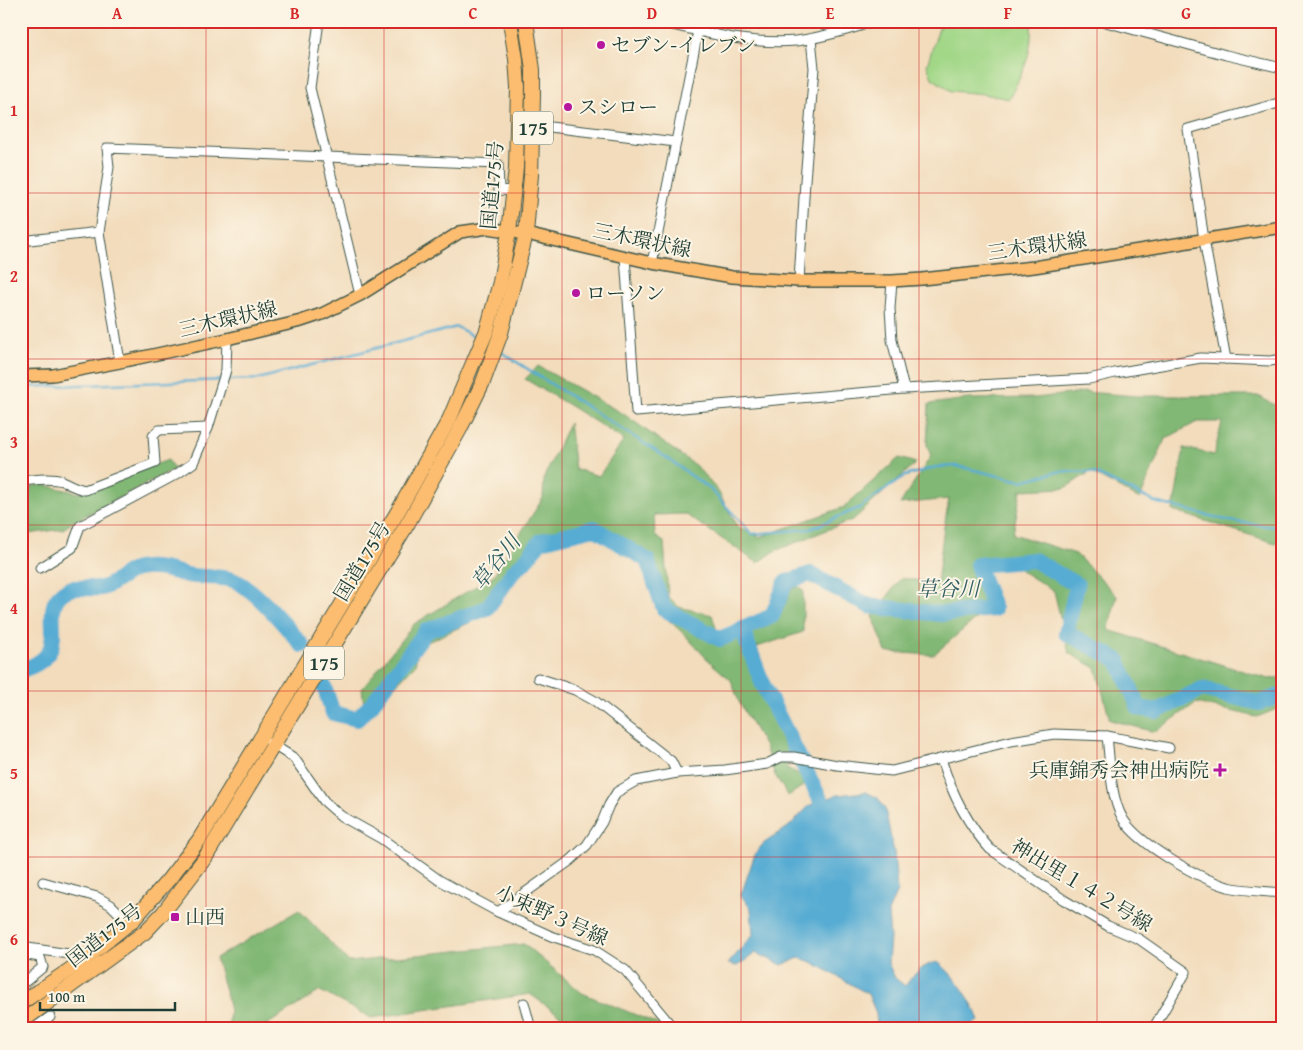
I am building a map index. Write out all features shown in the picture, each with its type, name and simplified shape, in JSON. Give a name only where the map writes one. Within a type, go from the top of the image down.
[{"type":"highway","name":"国道175号","points":[[21,1003],[81,962],[129,923],[170,879],[199,840],[397,514],[449,420],[487,330],[500,282],[509,232],[516,168],[518,87],[510,21]]},
{"type":"highway","name":"国道175号","points":[[21,1022],[145,932],[163,913],[205,858],[441,465],[483,382],[501,334],[526,234],[533,125],[532,70],[526,21]]},
{"type":"main road","name":"三木環状線","points":[[21,376],[53,375],[120,362],[301,321],[322,314],[360,295],[460,232],[488,228],[526,234],[652,263],[732,278],[892,281],[1034,267],[1282,227]]},
{"type":"street","points":[[319,21],[310,88],[360,295]]},
{"type":"street","points":[[656,21],[697,31],[768,42],[811,38],[878,21]]},
{"type":"street","points":[[652,263],[700,21]]},
{"type":"street","points":[[1102,21],[1226,55],[1282,68]]},
{"type":"street","points":[[799,280],[814,68],[811,38]]},
{"type":"street","points":[[1226,359],[1204,240],[1188,129],[1282,102]]},
{"type":"street","points":[[533,125],[676,142]]},
{"type":"street","points":[[120,362],[99,232],[109,167],[107,148],[498,164],[499,190],[513,191]]},
{"type":"street","points":[[21,240],[99,232]]},
{"type":"street","points":[[625,257],[636,412],[904,389],[1089,379],[1201,358],[1270,361],[1282,359]]},
{"type":"street","points":[[892,281],[890,308],[892,340],[904,389]]},
{"type":"street","points":[[40,568],[72,548],[80,526],[178,474],[193,463],[208,428],[226,370],[227,339]]},
{"type":"street","points":[[21,481],[55,480],[74,488],[85,490],[155,463],[153,436],[159,430],[208,428]]},
{"type":"street","points":[[538,678],[575,690],[594,701],[671,761],[677,773]]},
{"type":"street","points":[[498,912],[572,860],[587,845],[602,822],[608,805],[617,792],[636,781],[677,773],[725,770],[767,764],[781,757],[892,771],[1011,741],[1054,734],[1107,736],[1169,748]]},
{"type":"street","points":[[1107,736],[1114,792],[1122,818],[1144,842],[1182,865],[1229,887],[1282,893]]},
{"type":"street","name":"小束野３号線","points":[[262,737],[294,758],[324,801],[341,816],[382,839],[450,886],[498,912],[551,936],[594,950],[625,970],[674,1029]]},
{"type":"street","name":"神出里１４２号線","points":[[941,759],[946,776],[967,819],[980,839],[990,849],[1064,900],[1108,926],[1139,940],[1186,972],[1153,1029]]},
{"type":"street","points":[[43,882],[97,897],[111,905],[129,923]]},
{"type":"street","points":[[21,946],[69,954],[81,962]]},
{"type":"street","points":[[21,954],[40,957],[43,967],[26,981]]},
{"type":"street","points":[[524,1003],[531,1029]]},
{"type":"street","points":[[33,1029],[50,1017]]},
{"type":"green space","points":[[941,22],[1031,22],[1029,53],[1023,71],[1009,99],[984,94],[951,91],[932,78],[927,65]]},
{"type":"green space","points":[[538,366],[625,415],[696,466],[718,491],[737,526],[760,537],[844,507],[899,458],[916,463],[854,519],[775,551],[758,563],[685,514],[654,515],[655,536],[664,542],[668,596],[679,607],[712,615],[719,638],[756,623],[769,623],[783,609],[791,590],[797,586],[803,590],[803,632],[757,647],[790,745],[786,767],[809,782],[788,796],[775,775],[765,747],[739,702],[731,680],[656,609],[654,566],[636,547],[604,528],[534,544],[515,561],[507,594],[486,615],[419,646],[415,665],[374,707],[364,705],[362,689],[414,624],[494,575],[543,498],[544,478],[569,423],[575,469],[599,476],[624,440],[525,379]]},
{"type":"green space","points":[[1085,392],[1136,396],[1258,396],[1282,409],[1282,545],[1173,511],[1184,448],[1214,455],[1222,422],[1197,422],[1165,439],[1140,499],[1090,472],[1065,488],[1021,490],[1013,534],[1076,554],[1117,596],[1108,630],[1269,679],[1282,677],[1282,707],[1257,717],[1196,703],[1155,732],[1110,720],[1096,668],[1069,653],[1054,591],[1014,566],[972,568],[990,607],[933,655],[886,652],[873,616],[901,578],[937,583],[949,499],[900,504],[931,456],[927,445],[929,404],[968,399],[1036,398]]},
{"type":"green space","points":[[168,460],[174,469],[63,529],[21,535],[21,492],[37,485],[44,485],[79,493]]},
{"type":"green space","points":[[299,910],[349,962],[524,944],[582,993],[670,1029],[579,1029],[530,994],[371,1018],[320,991],[260,1029],[228,1029],[230,1010],[216,958]]},
{"type":"water","points":[[866,792],[878,798],[885,809],[894,852],[897,891],[888,912],[890,938],[888,963],[895,978],[905,986],[919,971],[928,965],[938,962],[951,974],[962,989],[972,1004],[979,1021],[960,1029],[930,1029],[928,1023],[922,1024],[915,1029],[877,1027],[876,1013],[868,994],[812,962],[799,958],[782,965],[756,953],[737,966],[728,964],[753,935],[751,909],[741,895],[755,854],[763,844],[788,827],[810,805],[837,795]]},
{"type":"waterway","points":[[21,387],[258,379],[457,327],[478,339]]},
{"type":"waterway","points":[[498,350],[667,458],[710,489],[752,534],[810,529],[859,508],[905,476],[936,467],[957,466],[1021,481],[1061,471],[1092,472],[1155,502],[1230,521],[1282,528]]},
{"type":"waterway","name":"草谷川","points":[[324,686],[333,713],[357,719],[371,705],[426,631],[487,608],[513,572],[541,541],[594,528],[647,560],[664,609],[720,639],[772,616],[786,582],[810,574],[869,606],[941,614],[994,609],[977,565],[1034,560],[1077,585],[1066,633],[1118,660],[1139,708],[1157,711],[1202,689],[1259,703],[1282,695]]},
{"type":"waterway","name":"草谷川","points":[[21,670],[38,663],[47,655],[52,645],[55,602],[61,594],[75,588],[105,587],[140,568],[161,569],[192,576],[224,578],[238,582],[258,597],[302,645]]},
{"type":"waterway","name":"草谷川","points":[[742,629],[763,685],[826,811],[825,820]]},
{"type":"tunnel","points":[[26,981],[50,1017]]},
{"type":"place","name":"セブン-イレブン","points":[[601,45]]},
{"type":"place","name":"スシロー","points":[[568,107]]},
{"type":"place","name":"ローソン","points":[[576,293]]},
{"type":"place","name":"兵庫錦秀会神出病院","points":[[1220,770]]},
{"type":"place","name":"山西","points":[[175,917]]}]
